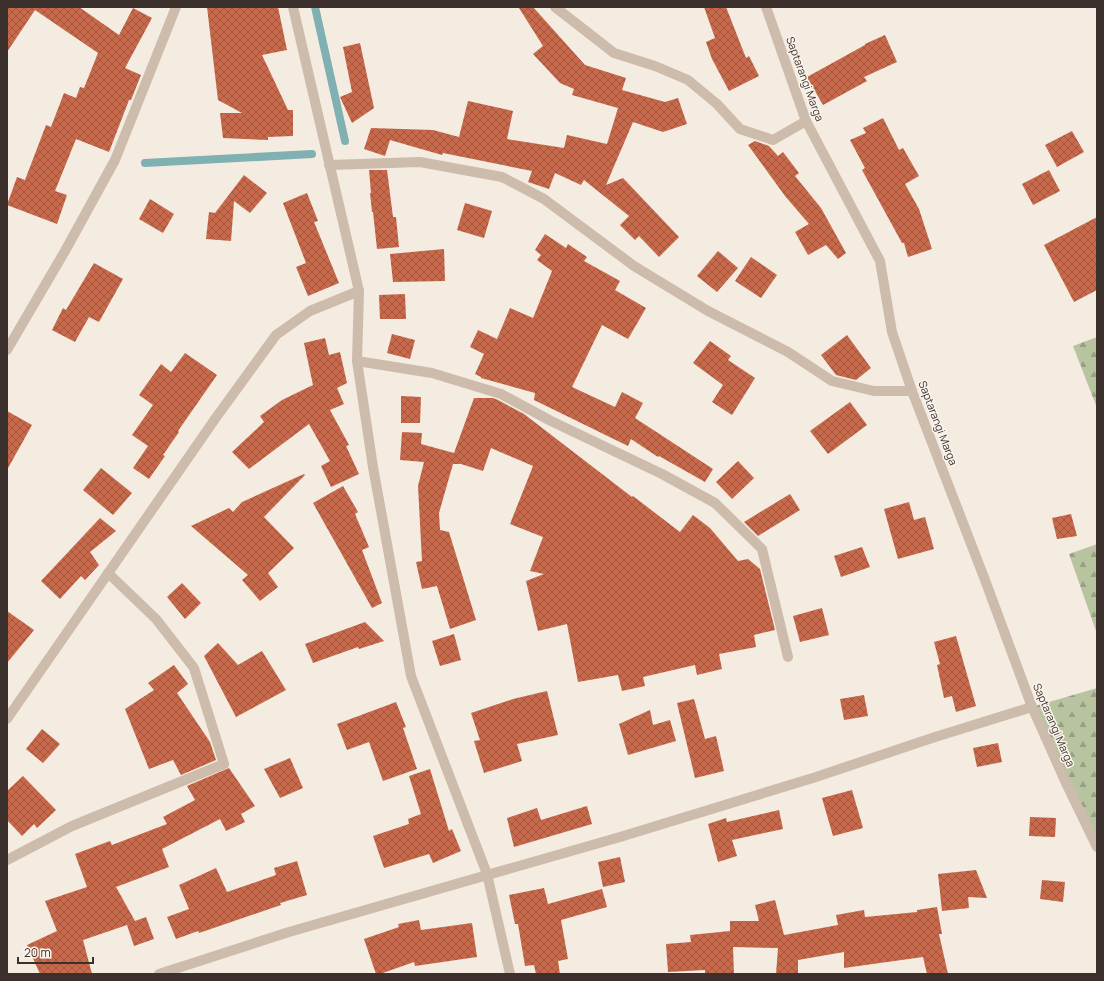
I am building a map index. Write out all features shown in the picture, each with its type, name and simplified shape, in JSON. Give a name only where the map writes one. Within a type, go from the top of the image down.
[{"type":"street","points":[[7,350],[65,251],[115,160],[176,7]]},
{"type":"street","points":[[293,7],[359,291],[357,361],[373,468],[411,676],[487,874],[510,974]]},
{"type":"street","points":[[556,7],[614,54],[655,66],[688,80],[717,104],[740,129],[773,140],[806,121]]},
{"type":"street","name":"Saptarangi Marga","points":[[766,7],[806,121],[880,261],[892,332],[912,391],[1032,707],[1097,847]]},
{"type":"street","points":[[329,165],[420,162],[502,177],[544,199],[634,266],[708,311],[788,352],[832,381],[874,391],[912,391]]},
{"type":"street","points":[[7,719],[215,419],[276,335],[310,311],[359,291]]},
{"type":"street","points":[[357,361],[432,373],[501,394],[551,421],[662,474],[715,503],[762,549],[788,657]]},
{"type":"street","points":[[7,860],[72,826],[224,764],[194,668],[156,619],[108,572]]},
{"type":"street","points":[[158,974],[289,932],[613,839],[786,786],[1032,707]]},
{"type":"green space","points":[[1097,337],[1097,408],[1073,346]]},
{"type":"green space","points":[[1097,544],[1097,634],[1069,554]]},
{"type":"green space","points":[[1097,688],[1097,845],[1032,707]]},
{"type":"building","points":[[7,7],[79,7],[119,35],[133,8],[152,18],[125,68],[141,75],[131,100],[129,100],[109,152],[76,139],[55,191],[67,195],[57,224],[7,205],[17,177],[25,180],[46,125],[51,127],[64,93],[76,98],[80,87],[84,88],[98,53],[35,10],[7,52]]},
{"type":"building","points":[[207,7],[278,7],[287,50],[262,55],[288,110],[293,110],[293,136],[268,137],[268,140],[223,138],[220,113],[242,113],[218,100]]},
{"type":"building","points":[[533,7],[585,65],[626,78],[622,90],[665,102],[678,98],[687,124],[663,132],[633,122],[606,185],[623,178],[679,237],[659,257],[639,236],[635,240],[620,225],[629,216],[584,180],[581,185],[555,173],[549,189],[528,182],[532,171],[443,153],[442,155],[390,140],[385,156],[364,149],[371,128],[433,130],[459,137],[468,101],[513,111],[507,139],[564,148],[567,135],[607,144],[618,108],[572,95],[574,89],[560,83],[533,54],[543,46],[519,8]]},
{"type":"building","points":[[704,7],[726,7],[746,58],[749,56],[759,76],[729,91],[712,59],[706,42],[715,38]]},
{"type":"building","points":[[885,35],[897,62],[864,77],[867,81],[823,105],[807,77],[865,44]]},
{"type":"building","points":[[360,43],[374,108],[352,123],[340,97],[352,92],[343,47]]},
{"type":"building","points":[[883,118],[899,150],[903,148],[919,176],[905,184],[919,209],[932,249],[908,257],[904,243],[902,243],[862,170],[865,168],[850,140],[866,133],[863,128]]},
{"type":"building","points":[[1072,131],[1084,152],[1057,167],[1045,145]]},
{"type":"building","points":[[755,141],[769,146],[778,156],[783,152],[799,173],[795,176],[821,208],[846,253],[838,259],[826,245],[808,255],[795,232],[809,224],[785,196],[748,145]]},
{"type":"building","points":[[369,170],[387,170],[393,217],[396,217],[399,247],[377,249],[370,193]]},
{"type":"building","points":[[1049,170],[1060,191],[1033,205],[1022,184]]},
{"type":"building","points":[[244,175],[267,193],[250,213],[234,201],[231,241],[206,239],[209,212],[215,213]]},
{"type":"building","points":[[307,193],[318,221],[314,222],[339,283],[308,296],[296,267],[306,263],[283,203]]},
{"type":"building","points":[[150,199],[174,214],[163,233],[139,219]]},
{"type":"building","points":[[465,203],[492,211],[484,238],[457,230]]},
{"type":"building","points":[[1097,217],[1097,290],[1074,302],[1044,245]]},
{"type":"building","points":[[545,234],[566,248],[568,244],[587,257],[584,261],[620,281],[615,290],[646,308],[628,339],[602,325],[572,387],[615,407],[622,392],[643,403],[635,418],[713,469],[705,482],[659,456],[658,457],[631,439],[628,446],[534,400],[535,393],[481,378],[475,374],[484,354],[470,347],[478,330],[497,339],[510,308],[533,318],[552,271],[537,260],[541,255],[535,250]]},
{"type":"building","points":[[444,249],[445,281],[393,282],[390,254]]},
{"type":"building","points":[[718,251],[738,268],[717,292],[697,276]]},
{"type":"building","points":[[751,257],[777,275],[761,298],[735,281]]},
{"type":"building","points":[[94,263],[123,279],[99,322],[89,317],[75,342],[52,330],[63,308],[66,310]]},
{"type":"building","points":[[405,294],[406,319],[380,319],[379,295]]},
{"type":"building","points":[[392,334],[415,340],[410,359],[387,353]]},
{"type":"building","points":[[847,335],[871,368],[856,380],[836,375],[821,355]]},
{"type":"building","points":[[325,338],[329,355],[340,352],[347,383],[337,388],[344,404],[330,410],[349,445],[346,446],[359,474],[331,487],[321,466],[330,461],[309,424],[249,469],[232,452],[264,422],[260,416],[282,400],[313,385],[304,343]]},
{"type":"building","points":[[710,341],[731,356],[728,360],[755,378],[732,415],[712,402],[723,385],[693,363]]},
{"type":"building","points":[[185,353],[217,375],[178,431],[179,432],[163,455],[165,456],[149,479],[133,468],[148,446],[132,435],[153,405],[139,395],[161,364],[171,372]]},
{"type":"building","points":[[401,396],[421,397],[420,423],[401,423]]},
{"type":"building","points":[[474,398],[493,398],[524,414],[680,532],[693,515],[710,528],[738,561],[748,559],[760,569],[775,630],[754,635],[756,647],[719,654],[722,669],[697,675],[695,665],[643,677],[645,686],[622,691],[618,675],[578,682],[567,624],[538,631],[526,581],[544,574],[530,571],[543,537],[510,524],[533,466],[491,448],[483,471],[461,464],[453,464],[439,513],[440,530],[449,532],[476,620],[450,629],[437,586],[422,589],[416,562],[422,561],[418,486],[424,462],[400,460],[402,432],[422,433],[421,444],[454,453]]},
{"type":"building","points":[[850,402],[867,425],[828,454],[810,431]]},
{"type":"building","points":[[7,411],[32,425],[7,470]]},
{"type":"building","points":[[738,461],[754,478],[732,499],[716,482]]},
{"type":"building","points":[[101,468],[132,493],[113,515],[83,490]]},
{"type":"building","points":[[304,474],[305,475],[264,517],[294,548],[268,573],[278,587],[260,601],[242,580],[248,575],[191,526],[229,508],[233,512],[242,502]]},
{"type":"building","points":[[343,486],[358,512],[355,514],[369,547],[362,550],[382,603],[372,608],[313,503]]},
{"type":"building","points":[[790,494],[800,510],[758,536],[744,522]]},
{"type":"building","points":[[909,502],[914,520],[925,517],[934,549],[898,559],[884,509]]},
{"type":"building","points":[[1071,514],[1077,536],[1057,539],[1052,518]]},
{"type":"building","points":[[100,518],[116,531],[90,552],[99,565],[85,580],[81,576],[60,599],[41,581]]},
{"type":"building","points":[[862,547],[870,567],[841,577],[834,556]]},
{"type":"building","points":[[182,583],[201,603],[185,619],[167,597]]},
{"type":"building","points":[[822,608],[829,635],[800,642],[793,616]]},
{"type":"building","points":[[7,611],[34,630],[7,663]]},
{"type":"building","points":[[365,622],[384,641],[359,649],[358,647],[313,663],[305,644]]},
{"type":"building","points":[[454,634],[461,660],[440,666],[432,641]]},
{"type":"building","points":[[956,636],[976,706],[956,712],[952,696],[944,698],[937,665],[940,664],[934,642]]},
{"type":"building","points":[[218,643],[238,665],[262,651],[286,690],[236,717],[204,656]]},
{"type":"building","points":[[174,665],[188,684],[177,693],[210,742],[216,760],[181,775],[173,760],[149,769],[125,709],[154,690],[148,683]]},
{"type":"building","points":[[547,691],[558,735],[517,744],[522,761],[484,773],[474,741],[480,740],[471,713],[513,699]]},
{"type":"building","points":[[864,695],[868,716],[844,720],[840,699]]},
{"type":"building","points":[[694,699],[705,739],[716,736],[724,771],[695,778],[677,703]]},
{"type":"building","points":[[396,702],[406,727],[403,728],[417,769],[383,781],[369,742],[347,750],[337,724]]},
{"type":"building","points":[[650,710],[653,725],[670,720],[676,741],[628,755],[619,724]]},
{"type":"building","points":[[42,729],[60,744],[43,763],[26,749]]},
{"type":"building","points":[[998,743],[1002,762],[977,767],[973,748]]},
{"type":"building","points":[[290,758],[303,788],[280,798],[264,769]]},
{"type":"building","points":[[229,768],[255,806],[241,814],[245,822],[226,831],[220,819],[162,849],[169,867],[116,887],[135,921],[146,917],[154,939],[134,946],[127,925],[83,940],[92,974],[40,974],[27,945],[57,931],[45,901],[87,887],[75,854],[110,841],[112,845],[167,824],[163,817],[195,800],[187,786]]},
{"type":"building","points":[[430,769],[449,831],[452,829],[461,851],[433,863],[429,854],[384,868],[373,836],[409,824],[408,819],[421,814],[409,776]]},
{"type":"building","points":[[23,776],[56,810],[37,828],[34,824],[22,836],[7,820],[7,791]]},
{"type":"building","points":[[852,790],[863,828],[833,836],[822,798]]},
{"type":"building","points":[[587,806],[592,824],[514,847],[507,818],[537,808],[541,820]]},
{"type":"building","points":[[779,810],[783,829],[732,840],[737,856],[718,862],[708,824],[726,818],[727,822]]},
{"type":"building","points":[[1030,817],[1056,818],[1055,837],[1029,836]]},
{"type":"building","points":[[620,857],[625,882],[603,887],[598,862]]},
{"type":"building","points":[[297,861],[307,895],[280,903],[281,905],[199,933],[198,931],[176,939],[167,917],[189,909],[179,885],[216,868],[227,892],[276,875],[274,868]]},
{"type":"building","points":[[976,870],[987,898],[968,897],[969,908],[942,911],[938,874]]},
{"type":"building","points":[[1042,880],[1065,882],[1063,902],[1040,899]]},
{"type":"building","points":[[544,888],[548,904],[602,889],[607,907],[561,920],[568,959],[558,961],[560,974],[536,974],[534,965],[525,966],[518,924],[515,924],[509,895]]},
{"type":"building","points":[[775,900],[784,935],[838,925],[836,915],[864,910],[865,917],[917,912],[917,910],[937,907],[942,934],[939,934],[948,974],[927,974],[923,957],[844,968],[844,952],[798,960],[798,974],[776,974],[778,948],[733,947],[734,974],[705,974],[705,970],[668,972],[666,944],[691,942],[690,935],[730,931],[730,921],[759,921],[755,905]]},
{"type":"building","points":[[419,920],[421,930],[472,923],[477,957],[415,966],[414,962],[380,974],[376,974],[364,939],[399,927],[398,924]]},
{"type":"waterway","points":[[315,7],[345,141]]},
{"type":"waterway","points":[[145,163],[312,154]]}]
